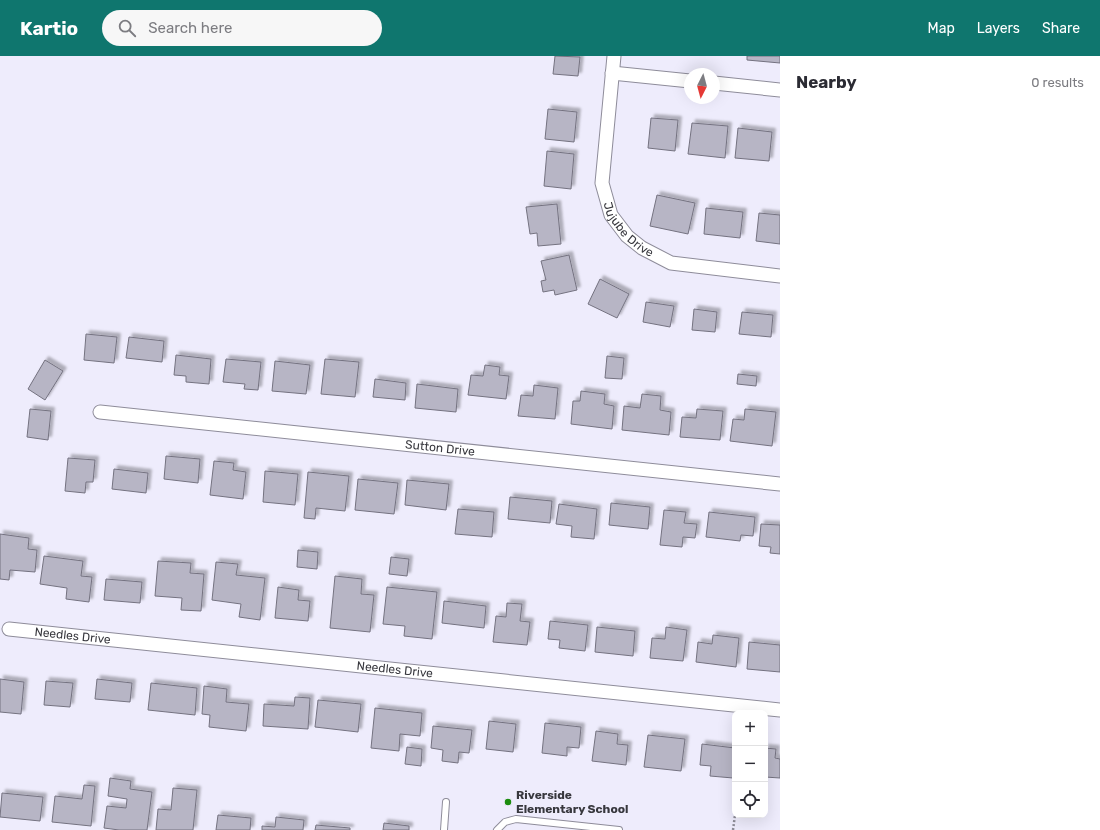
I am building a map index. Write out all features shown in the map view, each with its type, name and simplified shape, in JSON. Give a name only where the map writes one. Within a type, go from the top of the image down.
[{"type":"street","name":"Jujube Drive","points":[[614,56],[602,183],[611,215],[627,236],[642,248],[671,263],[780,276]]},
{"type":"street","points":[[612,74],[684,80]]},
{"type":"street","points":[[720,85],[780,90]]},
{"type":"street","name":"Sutton Drive","points":[[100,412],[780,484]]},
{"type":"street","name":"Needles Drive","points":[[10,629],[780,710]]},
{"type":"lane","points":[[444,830],[446,802]]},
{"type":"lane","points":[[497,830],[505,822],[516,819],[619,830]]},
{"type":"path","points":[[733,830],[735,818]]},
{"type":"building","points":[[555,56],[580,57],[578,76],[553,74]]},
{"type":"building","points":[[747,56],[780,56],[780,63],[747,60]]},
{"type":"building","points":[[548,109],[577,112],[574,142],[545,139]]},
{"type":"building","points":[[651,118],[678,120],[675,151],[648,148]]},
{"type":"building","points":[[692,123],[728,126],[725,158],[688,154]]},
{"type":"building","points":[[738,128],[772,132],[769,161],[735,158]]},
{"type":"building","points":[[547,151],[574,154],[571,189],[544,186]]},
{"type":"building","points":[[657,195],[695,203],[688,234],[650,226]]},
{"type":"building","points":[[557,204],[561,244],[538,246],[537,233],[530,234],[526,207]]},
{"type":"building","points":[[706,208],[743,212],[740,238],[704,234]]},
{"type":"building","points":[[759,213],[780,215],[780,244],[756,241]]},
{"type":"building","points":[[569,255],[577,290],[555,295],[554,290],[543,292],[541,281],[546,280],[541,261]]},
{"type":"building","points":[[600,279],[629,294],[617,318],[588,304]]},
{"type":"building","points":[[646,302],[674,306],[670,327],[643,322]]},
{"type":"building","points":[[694,309],[717,312],[715,332],[692,330]]},
{"type":"building","points":[[742,312],[773,315],[771,337],[739,334]]},
{"type":"building","points":[[86,334],[117,337],[114,363],[84,360]]},
{"type":"building","points":[[129,337],[164,341],[162,362],[126,358]]},
{"type":"building","points":[[176,355],[211,359],[209,384],[186,382],[186,376],[174,375]]},
{"type":"building","points":[[607,356],[624,358],[622,379],[605,378]]},
{"type":"building","points":[[226,359],[261,362],[258,390],[244,389],[245,384],[223,382]]},
{"type":"building","points":[[325,359],[359,362],[355,397],[321,394]]},
{"type":"building","points":[[45,360],[63,371],[45,400],[28,389]]},
{"type":"building","points":[[275,361],[310,365],[306,394],[272,391]]},
{"type":"building","points":[[485,365],[500,367],[499,375],[509,376],[506,399],[468,395],[471,375],[483,376]]},
{"type":"building","points":[[738,374],[757,376],[756,386],[737,384]]},
{"type":"building","points":[[375,379],[406,383],[405,400],[373,397]]},
{"type":"building","points":[[417,384],[458,389],[456,412],[415,408]]},
{"type":"building","points":[[534,385],[558,388],[555,419],[518,416],[521,395],[533,396]]},
{"type":"building","points":[[581,391],[605,394],[604,404],[614,406],[612,429],[571,424],[573,401],[580,401]]},
{"type":"building","points":[[642,394],[661,396],[660,410],[671,412],[669,435],[622,430],[624,406],[640,408]]},
{"type":"building","points":[[30,409],[51,411],[48,440],[27,437]]},
{"type":"building","points":[[697,409],[723,411],[720,440],[680,437],[682,417],[696,418]]},
{"type":"building","points":[[745,409],[776,412],[772,446],[730,441],[733,419],[744,420]]},
{"type":"building","points":[[166,456],[200,459],[198,483],[164,479]]},
{"type":"building","points":[[68,458],[95,460],[93,482],[86,482],[85,493],[65,491]]},
{"type":"building","points":[[214,461],[234,463],[233,470],[246,472],[243,499],[210,495]]},
{"type":"building","points":[[114,469],[148,473],[146,493],[112,489]]},
{"type":"building","points":[[265,471],[298,474],[295,505],[263,502]]},
{"type":"building","points":[[308,472],[349,476],[345,511],[316,508],[315,519],[304,518]]},
{"type":"building","points":[[358,479],[398,483],[394,514],[355,510]]},
{"type":"building","points":[[407,480],[449,484],[446,510],[405,505]]},
{"type":"building","points":[[510,497],[552,501],[550,523],[508,519]]},
{"type":"building","points":[[611,503],[650,507],[648,529],[609,525]]},
{"type":"building","points":[[559,504],[597,509],[594,539],[571,537],[572,526],[556,524]]},
{"type":"building","points":[[458,509],[494,512],[492,537],[455,534]]},
{"type":"building","points":[[664,510],[686,512],[684,523],[697,524],[695,538],[683,537],[682,547],[660,545]]},
{"type":"building","points":[[709,512],[755,517],[753,536],[741,535],[740,541],[706,537]]},
{"type":"building","points":[[761,524],[780,525],[780,554],[770,553],[771,547],[759,546]]},
{"type":"building","points":[[0,534],[29,538],[28,549],[37,550],[35,572],[10,570],[9,580],[0,579]]},
{"type":"building","points":[[298,550],[318,552],[317,569],[297,567]]},
{"type":"building","points":[[44,556],[83,561],[81,576],[92,577],[89,602],[66,599],[67,588],[40,584]]},
{"type":"building","points":[[391,557],[409,559],[407,576],[389,574]]},
{"type":"building","points":[[158,561],[191,563],[190,573],[204,574],[201,611],[181,610],[182,598],[155,596]]},
{"type":"building","points":[[216,562],[238,564],[236,575],[265,578],[260,620],[239,617],[241,604],[212,600]]},
{"type":"building","points":[[335,576],[362,579],[361,594],[374,595],[370,632],[330,628]]},
{"type":"building","points":[[106,579],[142,582],[140,603],[104,600]]},
{"type":"building","points":[[278,587],[299,590],[298,600],[310,601],[308,621],[275,618]]},
{"type":"building","points":[[387,587],[437,592],[432,639],[404,636],[405,626],[383,624]]},
{"type":"building","points":[[444,601],[486,606],[484,628],[442,623]]},
{"type":"building","points":[[507,603],[522,604],[520,621],[530,622],[527,645],[493,642],[496,616],[506,617]]},
{"type":"building","points":[[550,621],[588,625],[585,651],[559,648],[560,640],[548,639]]},
{"type":"building","points":[[597,627],[635,631],[633,656],[595,652]]},
{"type":"building","points":[[666,627],[687,630],[683,661],[650,658],[652,638],[665,639]]},
{"type":"building","points":[[713,635],[739,638],[736,667],[696,662],[698,642],[712,644]]},
{"type":"building","points":[[749,642],[780,645],[780,672],[747,669]]},
{"type":"building","points":[[0,679],[24,682],[21,714],[0,712]]},
{"type":"building","points":[[97,679],[132,683],[130,702],[95,699]]},
{"type":"building","points":[[46,681],[73,683],[70,707],[44,705]]},
{"type":"building","points":[[151,683],[197,688],[195,715],[148,710]]},
{"type":"building","points":[[204,686],[227,689],[226,702],[249,704],[246,731],[209,727],[210,715],[202,714]]},
{"type":"building","points":[[295,697],[310,698],[308,729],[263,726],[264,704],[294,706]]},
{"type":"building","points":[[318,700],[361,704],[358,732],[315,727]]},
{"type":"building","points":[[375,708],[422,713],[420,736],[400,734],[399,751],[371,748]]},
{"type":"building","points":[[489,721],[516,724],[513,752],[486,749]]},
{"type":"building","points":[[545,723],[581,727],[579,748],[567,747],[567,756],[542,753]]},
{"type":"building","points":[[433,726],[472,730],[469,753],[459,752],[458,763],[442,761],[443,750],[431,748]]},
{"type":"building","points":[[596,731],[618,734],[617,744],[628,745],[626,765],[592,761]]},
{"type":"building","points":[[648,735],[685,739],[681,771],[644,767]]},
{"type":"building","points":[[702,744],[732,748],[732,778],[710,776],[711,766],[700,765]]},
{"type":"building","points":[[407,747],[422,749],[421,766],[405,764]]},
{"type":"building","points":[[768,748],[776,749],[775,758],[780,759],[780,778],[768,777]]},
{"type":"building","points":[[110,778],[131,781],[130,789],[152,792],[147,830],[119,830],[104,828],[107,806],[126,808],[127,799],[108,796]]},
{"type":"building","points":[[84,785],[95,786],[91,826],[52,822],[55,796],[82,799]]},
{"type":"building","points":[[173,788],[197,790],[193,830],[156,830],[158,809],[171,810]]},
{"type":"building","points":[[2,793],[43,797],[40,821],[0,817]]},
{"type":"building","points":[[218,815],[251,818],[250,830],[216,830]]},
{"type":"building","points":[[276,817],[304,820],[303,830],[262,830],[262,826],[275,827]]},
{"type":"building","points":[[384,823],[409,826],[409,830],[383,830]]},
{"type":"building","points":[[316,825],[350,828],[350,830],[315,830]]},
{"type":"place","name":"Riverside Elementary School","points":[[508,802]]}]
